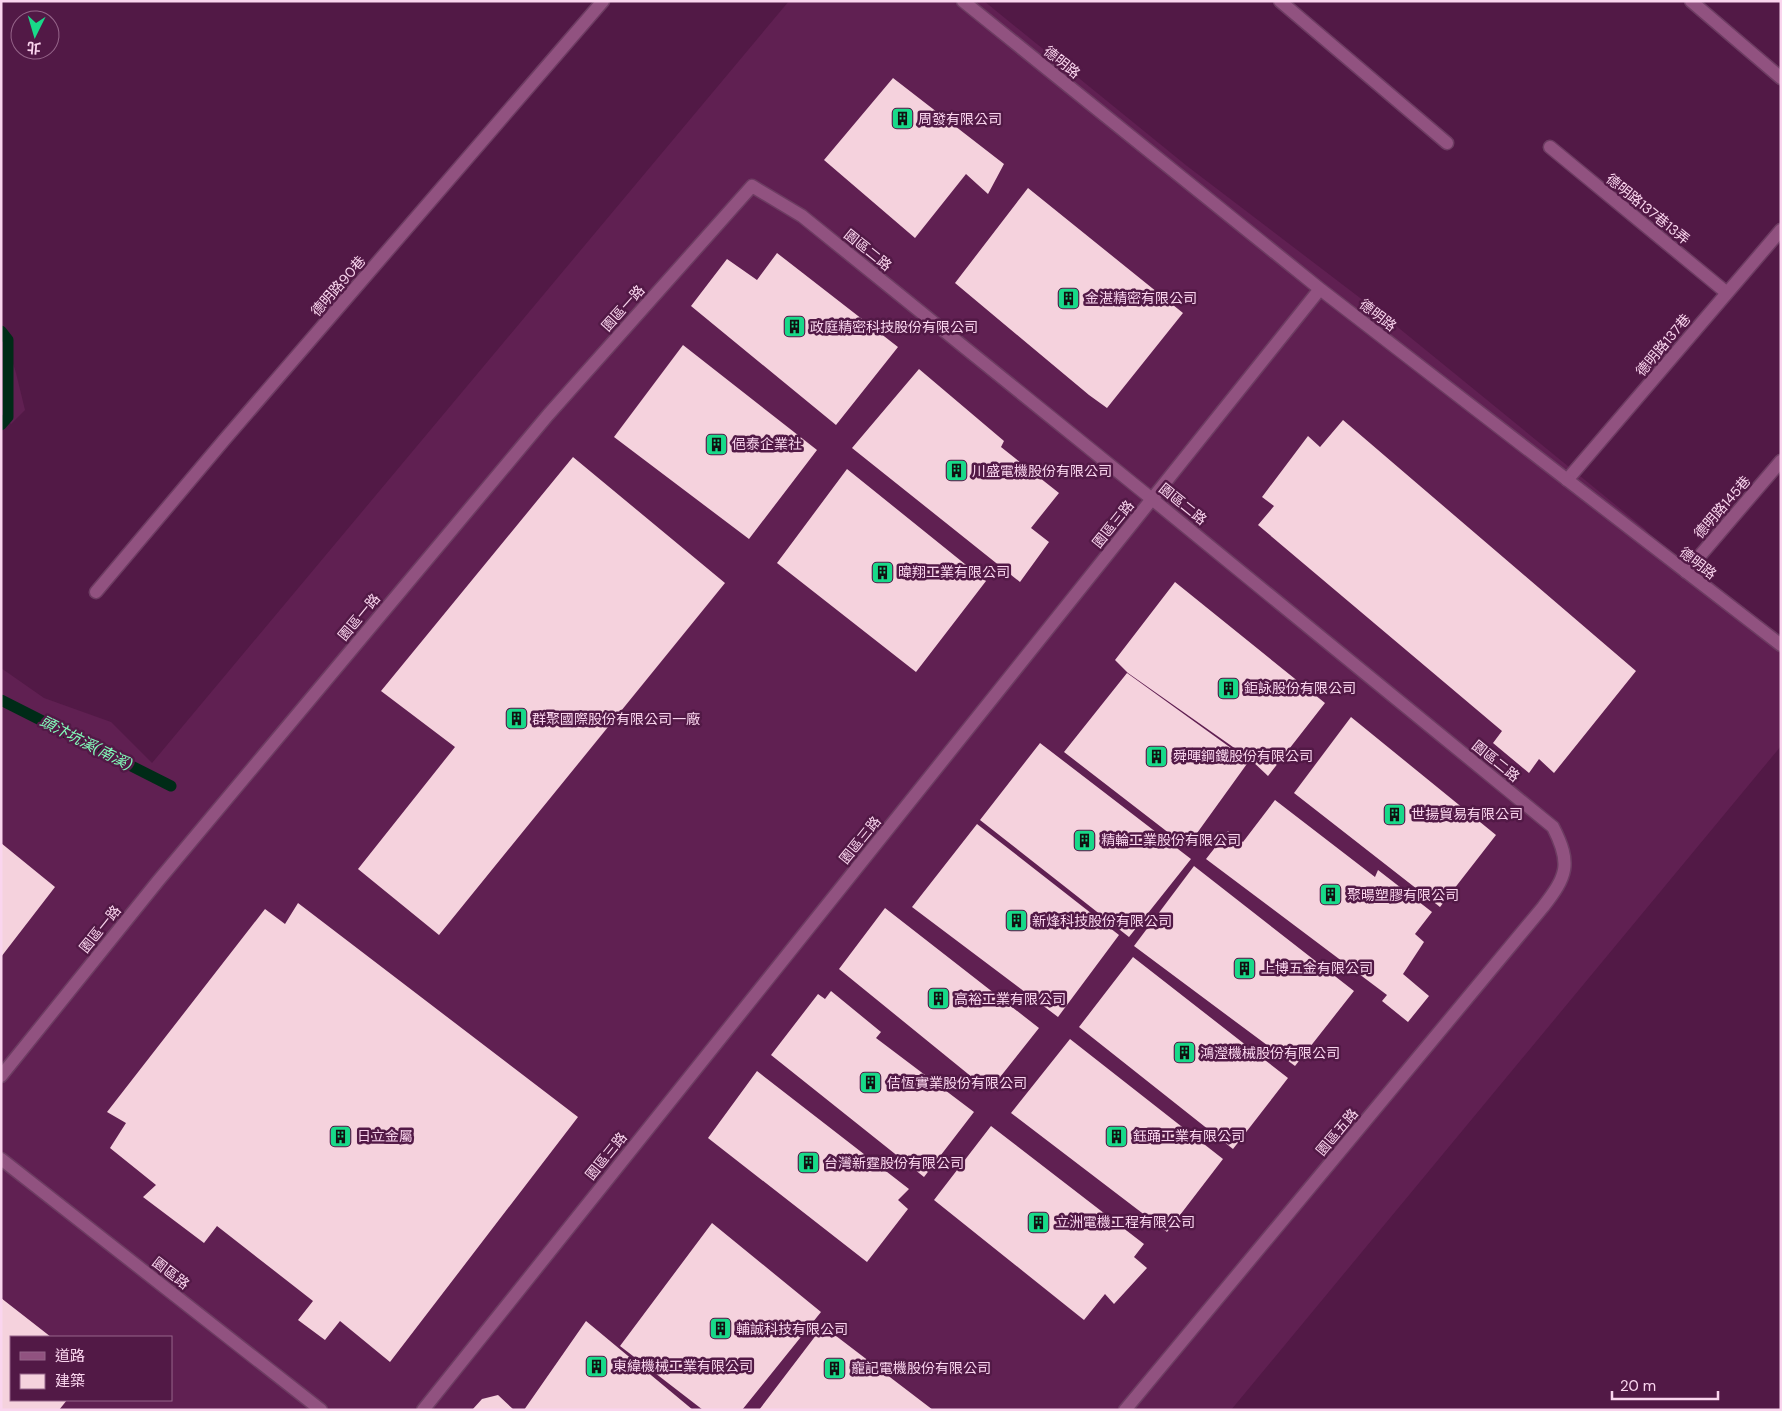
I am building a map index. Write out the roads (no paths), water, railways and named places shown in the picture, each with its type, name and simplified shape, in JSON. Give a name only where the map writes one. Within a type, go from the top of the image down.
[{"type":"street","name":"德明路90巷","points":[[96,592],[219,446],[603,1]]},
{"type":"street","name":"德明路","points":[[962,1],[1320,289],[1781,645]]},
{"type":"street","points":[[1280,1],[1446,142]]},
{"type":"street","points":[[1692,1],[1781,78]]},
{"type":"street","name":"德明路137巷13弄","points":[[1550,147],[1727,293]]},
{"type":"street","name":"園區二路","points":[[752,186],[802,216],[1152,498],[1553,827],[1563,846],[1565,870]]},
{"type":"street","name":"園區一路","points":[[1,1076],[158,881],[548,415],[752,186]]},
{"type":"street","name":"德明路137巷","points":[[1567,480],[1781,230]]},
{"type":"street","name":"園區三路","points":[[423,1410],[1320,289]]},
{"type":"street","name":"德明路145巷","points":[[1686,572],[1781,461]]},
{"type":"street","name":"園區五路","points":[[1125,1410],[1543,907],[1557,889],[1565,870]]},
{"type":"street","name":"園區路","points":[[1,1159],[321,1410]]},
{"type":"waterway","name":"頭汴坑溪(南溪)","points":[[1,331],[8,340],[8,417],[1,425]]},
{"type":"waterway","name":"頭汴坑溪(南溪)","points":[[1,700],[171,786]]},
{"type":"place","name":"周發有限公司","points":[[902,119]]},
{"type":"place","name":"金湛精密有限公司","points":[[1069,298]]},
{"type":"place","name":"政庭精密科技股份有限公司","points":[[794,327]]},
{"type":"place","name":"俋泰企業社","points":[[716,444]]},
{"type":"place","name":"川盛電機股份有限公司","points":[[956,471]]},
{"type":"place","name":"暐翔工業有限公司","points":[[882,572]]},
{"type":"place","name":"鉅詠股份有限公司","points":[[1228,688]]},
{"type":"place","name":"群聚國際股份有限公司一廠","points":[[516,719]]},
{"type":"place","name":"舜暉鋼鐵股份有限公司","points":[[1157,756]]},
{"type":"place","name":"世揚貿易有限公司","points":[[1395,814]]},
{"type":"place","name":"精輪工業股份有限公司","points":[[1085,840]]},
{"type":"place","name":"聚暘塑膠有限公司","points":[[1331,895]]},
{"type":"place","name":"新烽科技股份有限公司","points":[[1016,921]]},
{"type":"place","name":"上博五金有限公司","points":[[1245,968]]},
{"type":"place","name":"高裕工業有限公司","points":[[938,999]]},
{"type":"place","name":"鴻瀅機械股份有限公司","points":[[1184,1053]]},
{"type":"place","name":"佶恆實業股份有限公司","points":[[871,1083]]},
{"type":"place","name":"日立金屬","points":[[341,1136]]},
{"type":"place","name":"鈺踊工業有限公司","points":[[1117,1136]]},
{"type":"place","name":"台灣新霆股份有限公司","points":[[808,1163]]},
{"type":"place","name":"立洲電機工程有限公司","points":[[1039,1222]]},
{"type":"place","name":"輔誠科技有限公司","points":[[720,1329]]},
{"type":"place","name":"東緯機械工業有限公司","points":[[597,1366]]},
{"type":"place","name":"巃記電機股份有限公司","points":[[835,1368]]}]
